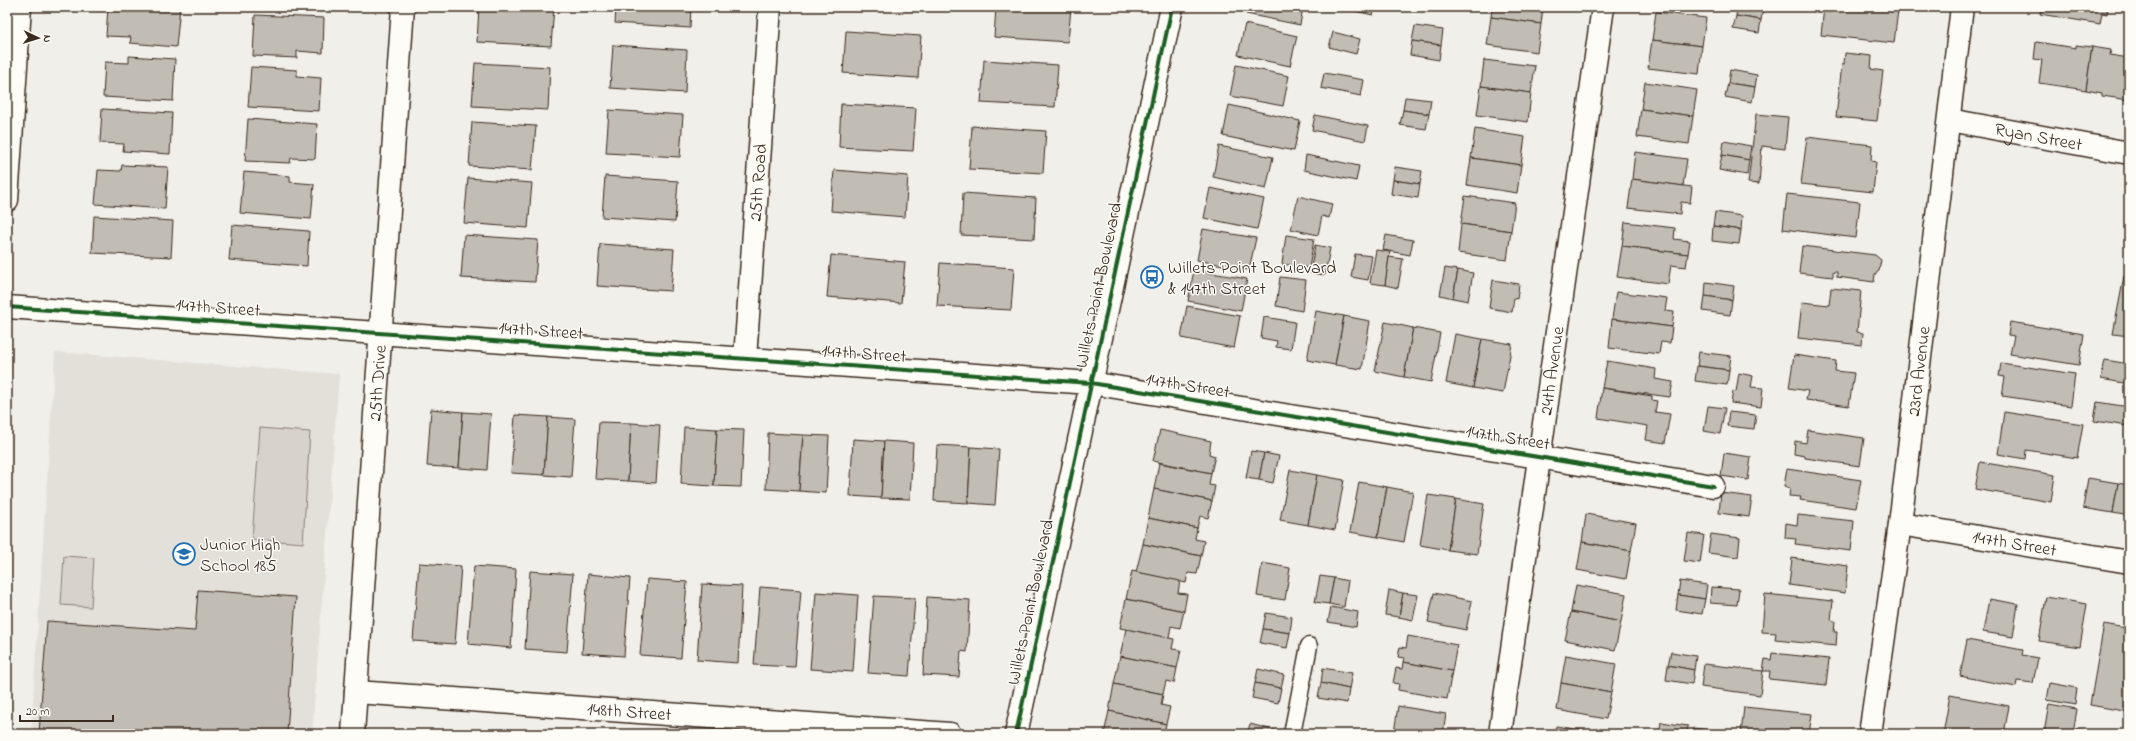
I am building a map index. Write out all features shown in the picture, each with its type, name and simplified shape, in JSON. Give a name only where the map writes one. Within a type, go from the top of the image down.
[{"type":"street","points":[[7,200],[20,7]]},
{"type":"street","name":"25th Drive","points":[[353,734],[403,7]]},
{"type":"street","name":"25th Road","points":[[745,358],[770,7]]},
{"type":"street","name":"Willets Point Boulevard","points":[[1016,734],[1172,7]]},
{"type":"street","name":"24th Avenue","points":[[1500,734],[1603,7]]},
{"type":"street","name":"23rd Avenue","points":[[1870,734],[1900,524],[1962,7]]},
{"type":"street","name":"Ryan Street","points":[[1949,120],[2129,153]]},
{"type":"street","name":"147th Street","points":[[7,307],[1091,383],[1540,456],[1713,486]]},
{"type":"street","name":"147th Street","points":[[1900,524],[2129,562]]},
{"type":"street","name":"148th Street","points":[[356,692],[950,734]]},
{"type":"lane","points":[[1292,734],[1309,646]]},
{"type":"shaded area","name":"Junior High School 185","points":[[55,352],[339,374],[312,734],[31,734]]},
{"type":"shaded area","points":[[260,428],[310,432],[303,543],[252,539]]},
{"type":"shaded area","points":[[64,556],[94,558],[91,607],[61,605]]},
{"type":"building","points":[[108,7],[180,7],[176,47],[130,43],[131,37],[106,36]]},
{"type":"building","points":[[479,7],[554,7],[551,46],[477,42]]},
{"type":"building","points":[[616,7],[691,7],[690,28],[615,23]]},
{"type":"building","points":[[864,7],[923,7],[923,11]]},
{"type":"building","points":[[996,7],[1071,7],[1068,42],[994,37]]},
{"type":"building","points":[[1248,7],[1303,7],[1300,25],[1246,14]]},
{"type":"building","points":[[1337,7],[1375,7],[1373,15]]},
{"type":"building","points":[[1492,7],[1543,7],[1541,24],[1491,17]]},
{"type":"building","points":[[1737,7],[1763,7],[1761,20],[1736,16]]},
{"type":"building","points":[[1824,7],[1871,7],[1898,10],[1894,43],[1821,35]]},
{"type":"building","points":[[2041,7],[2108,7],[2107,14],[2102,13],[2100,24],[2040,14]]},
{"type":"building","points":[[1656,12],[1706,18],[1702,46],[1652,40]]},
{"type":"building","points":[[255,15],[324,18],[323,53],[297,51],[297,58],[253,56]]},
{"type":"building","points":[[1736,16],[1761,20],[1759,33],[1733,29]]},
{"type":"building","points":[[1491,17],[1541,24],[1537,52],[1487,45]]},
{"type":"building","points":[[1245,24],[1297,36],[1290,66],[1238,55]]},
{"type":"building","points":[[1415,26],[1443,30],[1441,45],[1412,41]]},
{"type":"building","points":[[846,31],[921,36],[918,78],[843,73]]},
{"type":"building","points":[[1333,32],[1360,39],[1356,54],[1329,47]]},
{"type":"building","points":[[1652,40],[1702,46],[1699,74],[1648,68]]},
{"type":"building","points":[[1412,41],[1441,45],[1439,60],[1410,55]]},
{"type":"building","points":[[2036,42],[2076,48],[2076,45],[2092,47],[2086,90],[2039,83],[2042,60],[2034,59]]},
{"type":"building","points":[[613,45],[687,50],[685,93],[610,88]]},
{"type":"building","points":[[2092,47],[2111,50],[2110,55],[2129,58],[2129,100],[2102,96],[2102,93],[2086,90]]},
{"type":"building","points":[[1845,53],[1872,56],[1871,69],[1883,71],[1877,121],[1836,117],[1842,64],[1844,64]]},
{"type":"building","points":[[129,56],[175,59],[173,101],[103,97],[105,62],[129,63]]},
{"type":"building","points":[[984,60],[1058,65],[1055,107],[981,103]]},
{"type":"building","points":[[1484,60],[1535,66],[1531,93],[1481,86]]},
{"type":"building","points":[[475,63],[550,67],[548,110],[472,106]]},
{"type":"building","points":[[1236,65],[1289,76],[1283,106],[1230,96]]},
{"type":"building","points":[[251,67],[297,70],[297,76],[321,78],[319,111],[248,107]]},
{"type":"building","points":[[1730,70],[1757,75],[1755,87],[1728,83]]},
{"type":"building","points":[[1324,73],[1364,80],[1361,96],[1321,88]]},
{"type":"building","points":[[1645,82],[1697,90],[1693,116],[1641,109]]},
{"type":"building","points":[[1728,83],[1755,87],[1752,102],[1725,97]]},
{"type":"building","points":[[1481,86],[1531,93],[1528,122],[1477,115]]},
{"type":"building","points":[[1405,97],[1431,100],[1429,114],[1403,110]]},
{"type":"building","points":[[841,104],[916,108],[913,151],[839,147]]},
{"type":"building","points":[[1229,105],[1300,121],[1294,151],[1223,136]]},
{"type":"building","points":[[102,109],[172,113],[170,154],[123,151],[124,144],[100,143]]},
{"type":"building","points":[[1641,109],[1693,116],[1689,144],[1637,137]]},
{"type":"building","points":[[609,110],[683,115],[680,157],[606,153]]},
{"type":"building","points":[[1403,110],[1429,114],[1426,129],[1400,125]]},
{"type":"building","points":[[1756,114],[1788,117],[1785,149],[1762,146],[1759,184],[1748,183]]},
{"type":"building","points":[[1315,115],[1368,126],[1365,141],[1312,130]]},
{"type":"building","points":[[248,119],[317,124],[315,159],[291,158],[290,163],[245,161]]},
{"type":"building","points":[[472,122],[536,126],[532,170],[469,166]]},
{"type":"building","points":[[972,126],[1046,131],[1043,173],[969,169]]},
{"type":"building","points":[[1475,129],[1525,137],[1521,165],[1471,158]]},
{"type":"building","points":[[1807,137],[1872,145],[1871,161],[1876,162],[1873,192],[1801,184]]},
{"type":"building","points":[[1724,141],[1751,146],[1749,160],[1722,155]]},
{"type":"building","points":[[1219,146],[1273,157],[1266,189],[1213,177]]},
{"type":"building","points":[[1635,152],[1687,159],[1683,186],[1632,179]]},
{"type":"building","points":[[1306,155],[1359,166],[1356,181],[1304,170]]},
{"type":"building","points":[[1722,155],[1749,160],[1747,175],[1719,170]]},
{"type":"building","points":[[1471,158],[1521,165],[1517,193],[1467,185]]},
{"type":"building","points":[[122,165],[168,167],[165,209],[95,204],[98,170],[121,171]]},
{"type":"building","points":[[1395,167],[1422,171],[1420,184],[1393,180]]},
{"type":"building","points":[[834,170],[908,176],[905,217],[831,211]]},
{"type":"building","points":[[244,172],[290,176],[290,182],[314,184],[311,219],[240,213]]},
{"type":"building","points":[[605,176],[678,181],[675,222],[602,217]]},
{"type":"building","points":[[468,178],[532,183],[528,228],[464,223]]},
{"type":"building","points":[[1632,179],[1692,187],[1690,203],[1681,202],[1680,214],[1628,208]]},
{"type":"building","points":[[1393,180],[1420,184],[1418,198],[1391,194]]},
{"type":"building","points":[[1210,188],[1264,199],[1257,229],[1204,218]]},
{"type":"building","points":[[963,193],[1036,198],[1034,239],[961,235]]},
{"type":"building","points":[[1787,194],[1860,202],[1856,238],[1783,229]]},
{"type":"building","points":[[1298,196],[1332,204],[1329,218],[1322,216],[1318,235],[1291,229]]},
{"type":"building","points":[[1465,196],[1515,203],[1511,231],[1461,224]]},
{"type":"building","points":[[1715,212],[1742,216],[1741,230],[1713,226]]},
{"type":"building","points":[[94,216],[173,221],[171,257],[92,253]]},
{"type":"building","points":[[1625,222],[1675,228],[1674,239],[1690,241],[1688,254],[1622,246]]},
{"type":"building","points":[[1461,224],[1511,231],[1507,260],[1458,253]]},
{"type":"building","points":[[232,225],[309,231],[307,266],[229,260]]},
{"type":"building","points":[[1713,226],[1741,230],[1739,244],[1712,241]]},
{"type":"building","points":[[1203,229],[1256,238],[1249,270],[1197,260]]},
{"type":"building","points":[[464,235],[538,240],[535,282],[461,278]]},
{"type":"building","points":[[1286,235],[1314,239],[1309,268],[1282,264]]},
{"type":"building","points":[[1386,235],[1413,240],[1410,255],[1383,250]]},
{"type":"building","points":[[600,244],[674,249],[671,291],[597,286]]},
{"type":"building","points":[[1315,245],[1330,248],[1325,275],[1310,273]]},
{"type":"building","points":[[1622,246],[1688,254],[1686,267],[1671,265],[1668,284],[1617,277]]},
{"type":"building","points":[[1802,246],[1875,255],[1881,260],[1879,271],[1875,274],[1874,282],[1837,277],[1837,272],[1833,272],[1833,277],[1799,273]]},
{"type":"building","points":[[1376,250],[1390,252],[1385,285],[1370,283]]},
{"type":"building","points":[[1355,254],[1372,256],[1368,280],[1351,277]]},
{"type":"building","points":[[831,255],[905,262],[901,303],[827,297]]},
{"type":"building","points":[[1389,257],[1403,259],[1398,288],[1385,285]]},
{"type":"building","points":[[940,263],[1014,268],[1011,310],[937,306]]},
{"type":"building","points":[[1445,268],[1458,270],[1453,298],[1440,295]]},
{"type":"building","points":[[1194,270],[1247,279],[1241,311],[1188,301]]},
{"type":"building","points":[[1458,270],[1473,273],[1468,301],[1453,298]]},
{"type":"building","points":[[2124,276],[2129,277],[2129,336],[2113,334]]},
{"type":"building","points":[[1280,277],[1306,280],[1302,311],[1276,306]]},
{"type":"building","points":[[1493,280],[1519,284],[1517,299],[1514,298],[1512,312],[1489,308]]},
{"type":"building","points":[[1706,282],[1734,286],[1732,300],[1705,296]]},
{"type":"building","points":[[1831,288],[1861,291],[1857,332],[1863,333],[1862,345],[1798,338],[1802,302],[1829,305]]},
{"type":"building","points":[[1616,292],[1667,298],[1665,311],[1674,312],[1672,327],[1612,319]]},
{"type":"building","points":[[1705,296],[1732,300],[1730,315],[1703,311]]},
{"type":"building","points":[[1187,306],[1240,316],[1234,348],[1181,338]]},
{"type":"building","points":[[1316,311],[1344,316],[1335,365],[1307,360]]},
{"type":"building","points":[[1344,316],[1370,321],[1362,369],[1335,365]]},
{"type":"building","points":[[1264,317],[1295,322],[1291,349],[1276,347],[1277,341],[1261,338]]},
{"type":"building","points":[[1612,319],[1672,327],[1670,343],[1661,342],[1659,354],[1609,348]]},
{"type":"building","points":[[1385,322],[1413,328],[1404,377],[1375,371]]},
{"type":"building","points":[[2010,322],[2084,334],[2079,365],[2010,354],[2014,336],[2008,335]]},
{"type":"building","points":[[1413,328],[1440,333],[1431,382],[1404,377]]},
{"type":"building","points":[[1455,334],[1482,339],[1473,388],[1446,383]]},
{"type":"building","points":[[1482,339],[1512,344],[1503,393],[1473,388]]},
{"type":"building","points":[[1699,352],[1731,356],[1729,370],[1697,366]]},
{"type":"building","points":[[1794,355],[1836,361],[1835,371],[1854,373],[1849,406],[1806,400],[1808,391],[1789,388]]},
{"type":"building","points":[[2105,360],[2129,364],[2129,384],[2101,379]]},
{"type":"building","points":[[1607,361],[1656,369],[1655,379],[1673,382],[1670,397],[1602,388]]},
{"type":"building","points":[[2001,363],[2075,374],[2071,406],[2002,396],[2005,377],[1999,376]]},
{"type":"building","points":[[1697,366],[1729,370],[1727,385],[1695,381]]},
{"type":"building","points":[[1739,373],[1753,376],[1751,387],[1763,388],[1761,407],[1731,403],[1733,391],[1736,392]]},
{"type":"building","points":[[1602,388],[1652,396],[1652,400],[1657,401],[1655,412],[1670,414],[1665,443],[1646,440],[1648,426],[1598,418]]},
{"type":"building","points":[[2097,402],[2129,407],[2128,426],[2094,421]]},
{"type":"building","points":[[1708,406],[1725,408],[1720,434],[1704,431]]},
{"type":"building","points":[[431,409],[463,412],[459,468],[427,466]]},
{"type":"building","points":[[463,412],[491,414],[487,470],[459,468]]},
{"type":"building","points":[[1729,412],[1756,415],[1754,429],[1727,426]]},
{"type":"building","points":[[2004,412],[2083,424],[2077,458],[2026,450],[2025,459],[1998,454]]},
{"type":"building","points":[[515,415],[548,417],[544,475],[511,473]]},
{"type":"building","points":[[548,417],[575,419],[571,477],[544,475]]},
{"type":"building","points":[[599,422],[631,423],[628,481],[595,479]]},
{"type":"building","points":[[631,423],[660,425],[656,483],[628,481]]},
{"type":"building","points":[[684,427],[717,429],[714,486],[681,484]]},
{"type":"building","points":[[717,429],[744,430],[741,487],[714,486]]},
{"type":"building","points":[[1160,430],[1211,441],[1209,454],[1215,456],[1211,473],[1153,461]]},
{"type":"building","points":[[1808,430],[1864,438],[1860,466],[1805,458],[1805,456],[1794,454],[1795,441],[1806,443]]},
{"type":"building","points":[[768,433],[803,435],[799,491],[766,489]]},
{"type":"building","points":[[803,435],[829,436],[826,493],[799,491]]},
{"type":"building","points":[[853,439],[884,441],[881,498],[850,496]]},
{"type":"building","points":[[884,441],[913,443],[910,499],[881,498]]},
{"type":"building","points":[[937,445],[971,447],[968,503],[934,501]]},
{"type":"building","points":[[971,447],[999,449],[995,505],[968,503]]},
{"type":"building","points":[[1251,451],[1264,453],[1259,480],[1246,478]]},
{"type":"building","points":[[1264,453],[1279,456],[1273,483],[1259,480]]},
{"type":"building","points":[[1724,453],[1751,457],[1748,480],[1721,476]]},
{"type":"building","points":[[1980,462],[2055,475],[2051,502],[1975,489]]},
{"type":"building","points":[[1159,463],[1211,473],[1209,485],[1215,486],[1212,501],[1154,489]]},
{"type":"building","points":[[1787,469],[1861,480],[1856,508],[1800,500],[1801,497],[1789,496],[1790,488],[1784,486]]},
{"type":"building","points":[[1290,470],[1317,475],[1308,525],[1280,520]]},
{"type":"building","points":[[1317,475],[1344,480],[1335,530],[1308,525]]},
{"type":"building","points":[[2088,478],[2118,483],[2113,513],[2083,508]]},
{"type":"building","points":[[1359,482],[1387,487],[1378,537],[1350,532]]},
{"type":"building","points":[[2118,483],[2129,485],[2129,516],[2113,513]]},
{"type":"building","points":[[1387,487],[1413,492],[1404,542],[1378,537]]},
{"type":"building","points":[[1154,489],[1212,501],[1208,518],[1200,516],[1197,528],[1148,518]]},
{"type":"building","points":[[1721,493],[1752,497],[1749,517],[1719,513]]},
{"type":"building","points":[[1428,495],[1456,499],[1448,550],[1420,545]]},
{"type":"building","points":[[1456,499],[1484,504],[1477,554],[1448,550]]},
{"type":"building","points":[[1586,514],[1636,523],[1631,551],[1582,542]]},
{"type":"building","points":[[1798,515],[1854,521],[1851,551],[1795,544],[1796,539],[1785,538],[1786,523],[1797,525]]},
{"type":"building","points":[[1148,518],[1197,528],[1195,539],[1204,541],[1201,556],[1143,544]]},
{"type":"building","points":[[1688,533],[1704,535],[1700,563],[1684,561]]},
{"type":"building","points":[[1711,534],[1740,538],[1738,557],[1708,553]]},
{"type":"building","points":[[1582,542],[1631,551],[1626,579],[1577,570]]},
{"type":"building","points":[[1143,544],[1201,556],[1197,574],[1188,573],[1186,583],[1136,572]]},
{"type":"building","points":[[1792,558],[1848,566],[1845,593],[1789,585]]},
{"type":"building","points":[[419,563],[461,566],[455,644],[413,641]]},
{"type":"building","points":[[1262,563],[1290,568],[1285,600],[1257,596]]},
{"type":"building","points":[[474,566],[516,569],[511,648],[468,644]]},
{"type":"building","points":[[530,571],[573,574],[567,652],[525,649]]},
{"type":"building","points":[[1132,571],[1180,581],[1178,593],[1187,594],[1184,611],[1126,599]]},
{"type":"building","points":[[588,574],[630,578],[624,656],[582,653]]},
{"type":"building","points":[[1320,576],[1334,578],[1329,604],[1315,602]]},
{"type":"building","points":[[1334,578],[1348,581],[1344,607],[1329,604]]},
{"type":"building","points":[[647,579],[687,582],[681,658],[640,655]]},
{"type":"building","points":[[1680,581],[1707,585],[1705,599],[1678,595]]},
{"type":"building","points":[[702,584],[742,586],[738,663],[697,660]]},
{"type":"building","points":[[1576,585],[1626,594],[1621,622],[1571,612]]},
{"type":"building","points":[[760,587],[801,590],[795,667],[754,665]]},
{"type":"building","points":[[1711,587],[1739,589],[1737,605],[1710,603]]},
{"type":"building","points":[[198,590],[296,597],[287,734],[39,734],[47,621],[195,631]]},
{"type":"building","points":[[1389,590],[1403,593],[1399,617],[1385,615]]},
{"type":"building","points":[[816,592],[858,595],[853,672],[810,669]]},
{"type":"building","points":[[1403,593],[1418,595],[1413,620],[1399,617]]},
{"type":"building","points":[[1434,593],[1472,601],[1466,630],[1428,622]]},
{"type":"building","points":[[1765,594],[1833,601],[1831,620],[1835,621],[1834,632],[1837,632],[1836,646],[1775,640],[1776,633],[1762,632]]},
{"type":"building","points":[[1678,595],[1705,599],[1702,614],[1676,610]]},
{"type":"building","points":[[874,596],[915,598],[909,676],[868,673]]},
{"type":"building","points":[[927,597],[970,600],[967,652],[961,651],[959,677],[923,675]]},
{"type":"building","points":[[2046,597],[2087,604],[2080,647],[2039,641]]},
{"type":"building","points":[[1126,599],[1184,611],[1180,628],[1171,626],[1169,638],[1120,628]]},
{"type":"building","points":[[1989,599],[2018,604],[2013,637],[1983,632]]},
{"type":"building","points":[[1331,607],[1358,612],[1356,627],[1328,622]]},
{"type":"building","points":[[1571,612],[1621,622],[1615,650],[1565,640]]},
{"type":"building","points":[[1266,613],[1292,617],[1290,633],[1263,629]]},
{"type":"building","points":[[2104,624],[2126,628],[2127,624],[2129,625],[2129,712],[2090,705]]},
{"type":"building","points":[[1126,629],[1174,639],[1172,649],[1181,650],[1177,668],[1120,656]]},
{"type":"building","points":[[1263,629],[1290,633],[1287,648],[1260,643]]},
{"type":"building","points":[[1408,636],[1457,645],[1452,671],[1403,662],[1404,658],[1398,657],[1400,647],[1406,648]]},
{"type":"building","points":[[1967,640],[2023,650],[2022,655],[2038,658],[2033,683],[2017,681],[2016,687],[1960,676]]},
{"type":"building","points":[[1671,652],[1696,656],[1694,670],[1668,665]]},
{"type":"building","points":[[1772,653],[1829,659],[1826,685],[1769,679],[1770,671],[1763,671],[1765,659],[1771,660]]},
{"type":"building","points":[[1566,655],[1616,664],[1611,692],[1561,683]]},
{"type":"building","points":[[1120,656],[1177,668],[1174,683],[1166,681],[1163,694],[1114,684]]},
{"type":"building","points":[[1403,662],[1452,671],[1447,699],[1398,690],[1399,684],[1393,683],[1396,668],[1402,669]]},
{"type":"building","points":[[1704,664],[1763,671],[1760,695],[1701,687]]},
{"type":"building","points":[[1668,665],[1694,670],[1692,684],[1666,680]]},
{"type":"building","points":[[1323,668],[1352,673],[1349,689],[1321,683]]},
{"type":"building","points":[[1258,669],[1284,675],[1281,688],[1255,683]]},
{"type":"building","points":[[1255,683],[1281,688],[1278,703],[1252,698]]},
{"type":"building","points":[[1321,683],[1349,689],[1347,703],[1318,698]]},
{"type":"building","points":[[1561,683],[1611,692],[1606,719],[1557,710]]},
{"type":"building","points":[[2050,683],[2077,688],[2075,705],[2047,700]]},
{"type":"building","points":[[1114,684],[1163,694],[1161,705],[1170,707],[1166,724],[1109,711]]},
{"type":"building","points":[[1950,695],[2009,706],[2004,734],[1943,734]]},
{"type":"building","points":[[2049,704],[2077,709],[2073,734],[2044,733]]},
{"type":"building","points":[[1398,706],[1446,714],[1443,734],[1394,733]]},
{"type":"building","points":[[1744,707],[1812,714],[1809,734],[1741,734]]},
{"type":"building","points":[[1109,711],[1166,724],[1164,734],[1104,734]]},
{"type":"building","points":[[1661,722],[1688,726],[1687,734],[1659,734]]},
{"type":"building","points":[[1250,724],[1277,731],[1276,734],[1247,734]]},
{"type":"building","points":[[1556,726],[1604,734],[1554,734]]},
{"type":"building","points":[[1694,728],[1724,732],[1724,734],[1693,734]]},
{"type":"building","points":[[1377,730],[1394,733],[1401,734],[1376,734]]},
{"type":"building","points":[[2077,730],[2100,734],[2076,734]]},
{"type":"cycle path","points":[[1016,734],[1172,7]]},
{"type":"cycle path","points":[[7,307],[1091,383],[1713,486]]},
{"type":"place","name":"Willets Point Boulevard & 147th Street","points":[[1152,277]]},
{"type":"place","name":"Junior High School 185","points":[[184,554]]}]
